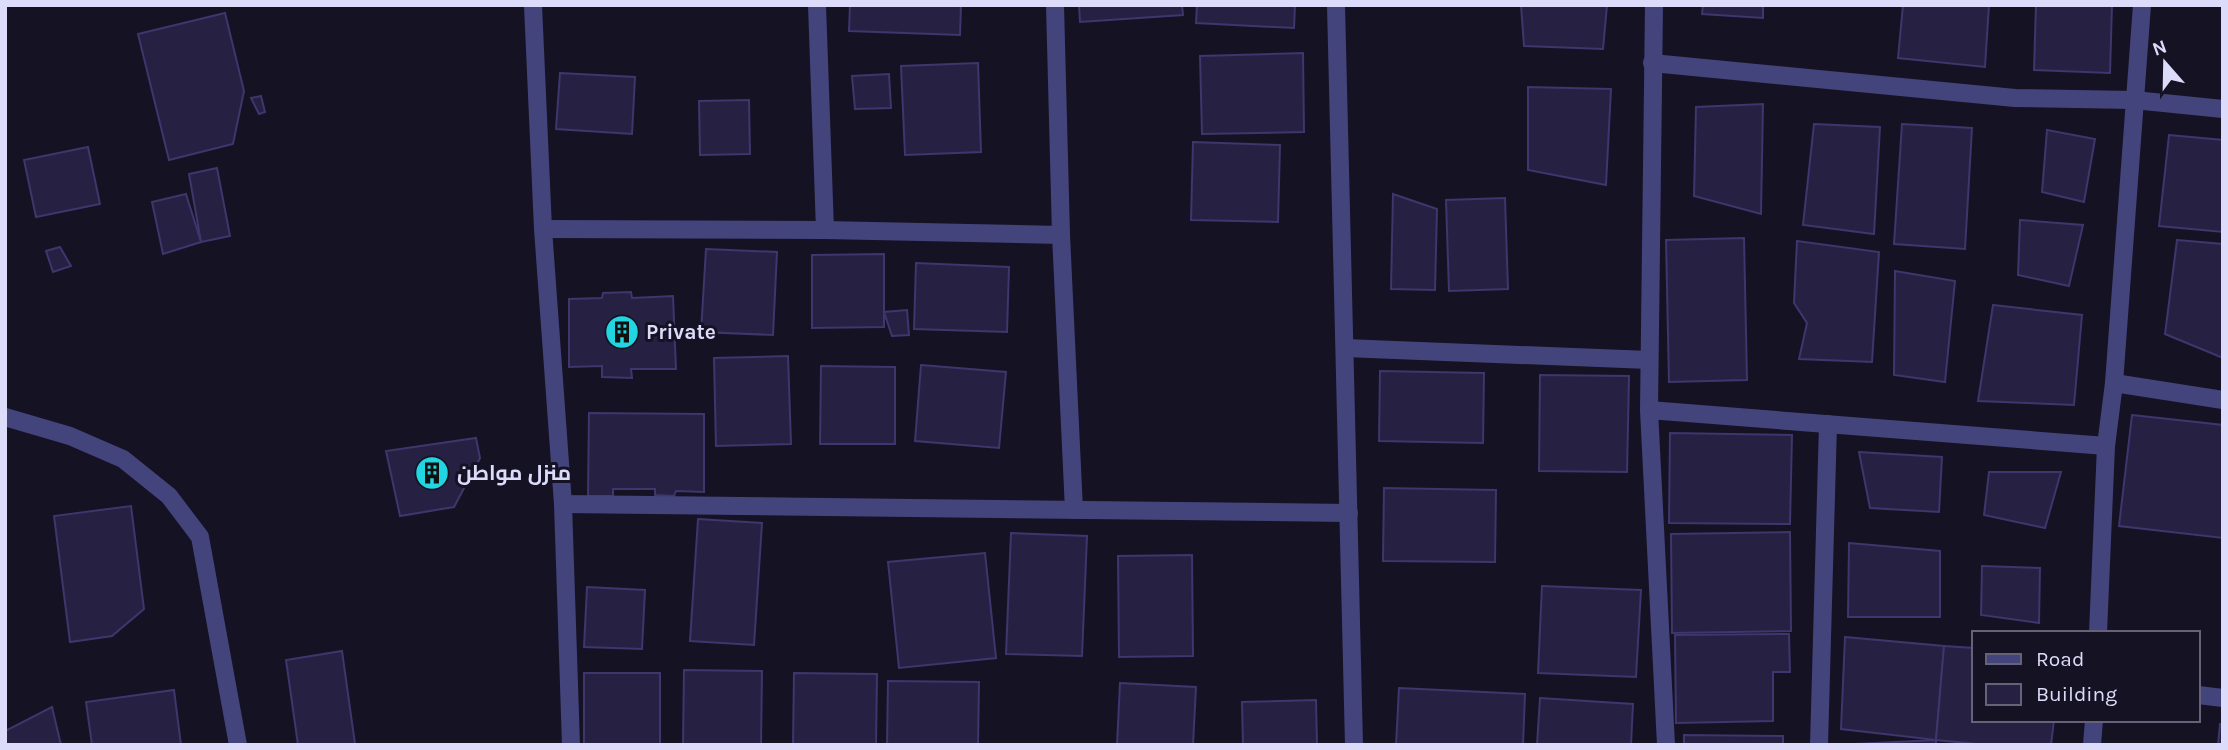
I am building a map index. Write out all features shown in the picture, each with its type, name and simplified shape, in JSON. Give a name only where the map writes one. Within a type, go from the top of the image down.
[{"type":"street","points":[[533,5],[543,229],[563,504],[571,745]]},
{"type":"street","points":[[817,5],[825,230]]},
{"type":"street","points":[[1055,5],[1061,235],[1074,510]]},
{"type":"street","points":[[1336,5],[1354,745]]},
{"type":"street","points":[[1654,5],[1649,410],[1666,745]]},
{"type":"street","points":[[2098,631],[2106,446],[2114,383],[2142,5]]},
{"type":"street","points":[[1652,63],[2015,98],[2134,100],[2223,109]]},
{"type":"street","points":[[543,229],[825,230],[1061,235]]},
{"type":"street","points":[[1345,348],[1649,360]]},
{"type":"street","points":[[2114,383],[2223,400]]},
{"type":"street","points":[[1649,410],[2106,446]]},
{"type":"street","points":[[5,417],[70,436],[123,459],[169,496],[201,537],[238,745]]},
{"type":"street","points":[[1819,745],[1828,424]]},
{"type":"street","points":[[563,504],[1349,513]]},
{"type":"street","points":[[2200,695],[2223,698]]},
{"type":"street","points":[[2092,745],[2094,722]]},
{"type":"building","points":[[850,5],[961,5],[960,35],[849,31]]},
{"type":"building","points":[[1079,5],[1182,5],[1183,15],[1080,22]]},
{"type":"building","points":[[1197,5],[1295,5],[1294,28],[1196,23]]},
{"type":"building","points":[[1521,5],[1607,5],[1603,49],[1524,46]]},
{"type":"building","points":[[1703,5],[1763,5],[1763,18],[1702,14]]},
{"type":"building","points":[[1903,5],[1989,5],[1985,67],[1898,58]]},
{"type":"building","points":[[2036,5],[2112,5],[2110,73],[2034,70]]},
{"type":"building","points":[[225,13],[244,91],[233,144],[169,160],[138,34]]},
{"type":"building","points":[[1303,53],[1304,132],[1202,134],[1200,56]]},
{"type":"building","points":[[978,63],[981,152],[905,155],[901,66]]},
{"type":"building","points":[[560,73],[635,77],[632,134],[556,129]]},
{"type":"building","points":[[889,74],[891,108],[855,109],[852,76]]},
{"type":"building","points":[[1528,87],[1611,89],[1606,185],[1528,170]]},
{"type":"building","points":[[261,96],[265,112],[259,114],[251,98]]},
{"type":"building","points":[[749,100],[750,154],[700,155],[699,101]]},
{"type":"building","points":[[1763,104],[1761,214],[1694,196],[1696,107]]},
{"type":"building","points":[[1814,124],[1880,127],[1874,234],[1803,225]]},
{"type":"building","points":[[1902,124],[1972,128],[1965,249],[1894,244]]},
{"type":"building","points":[[2047,130],[2095,139],[2084,202],[2042,192]]},
{"type":"building","points":[[2169,135],[2223,140],[2223,232],[2159,226]]},
{"type":"building","points":[[1193,142],[1280,145],[1278,222],[1191,220]]},
{"type":"building","points":[[88,147],[100,204],[36,217],[24,160]]},
{"type":"building","points":[[217,168],[230,236],[201,242],[189,174]]},
{"type":"building","points":[[186,194],[201,242],[163,254],[152,202]]},
{"type":"building","points":[[1393,194],[1437,209],[1435,290],[1391,289]]},
{"type":"building","points":[[1505,198],[1508,289],[1449,291],[1446,200]]},
{"type":"building","points":[[2020,220],[2083,225],[2069,286],[2018,275]]},
{"type":"building","points":[[1744,238],[1747,380],[1669,382],[1666,240]]},
{"type":"building","points":[[2177,240],[2223,244],[2223,358],[2165,334]]},
{"type":"building","points":[[1797,241],[1879,252],[1872,362],[1799,359],[1807,323],[1794,303]]},
{"type":"building","points":[[60,247],[71,266],[53,272],[46,251]]},
{"type":"building","points":[[706,249],[777,252],[773,335],[701,332]]},
{"type":"building","points":[[884,254],[884,327],[812,328],[812,255]]},
{"type":"building","points":[[916,263],[1009,267],[1007,332],[914,329]]},
{"type":"building","points":[[1895,271],[1955,281],[1945,382],[1894,375]]},
{"type":"building","name":"Private","points":[[631,292],[632,298],[673,296],[676,369],[631,369],[632,378],[602,377],[602,366],[569,367],[569,299],[602,298],[603,293]]},
{"type":"building","points":[[1993,305],[2082,315],[2074,405],[1978,401]]},
{"type":"building","points":[[907,310],[909,335],[892,336],[884,312]]},
{"type":"building","points":[[788,356],[791,444],[716,446],[714,358]]},
{"type":"building","points":[[921,365],[1006,372],[999,448],[915,441]]},
{"type":"building","points":[[821,366],[895,367],[895,444],[820,444]]},
{"type":"building","points":[[1380,371],[1484,373],[1483,443],[1379,441]]},
{"type":"building","points":[[1540,375],[1629,376],[1627,472],[1539,471]]},
{"type":"building","points":[[589,413],[704,414],[704,492],[676,491],[674,496],[655,495],[655,489],[613,489],[613,496],[588,496]]},
{"type":"building","points":[[2132,415],[2223,425],[2223,538],[2119,526]]},
{"type":"building","points":[[1670,433],[1792,435],[1790,524],[1669,523]]},
{"type":"building","name":"منزل مواطن","points":[[476,438],[480,458],[454,507],[400,516],[386,451]]},
{"type":"building","points":[[1859,452],[1942,457],[1939,512],[1870,508]]},
{"type":"building","points":[[1989,472],[2061,472],[2045,528],[1984,515]]},
{"type":"building","points":[[1384,488],[1496,490],[1495,562],[1383,561]]},
{"type":"building","points":[[131,506],[144,609],[112,636],[70,642],[54,516]]},
{"type":"building","points":[[698,519],[762,523],[754,645],[690,641]]},
{"type":"building","points":[[1790,532],[1791,631],[1672,633],[1671,534]]},
{"type":"building","points":[[1011,533],[1087,536],[1082,656],[1006,654]]},
{"type":"building","points":[[1849,543],[1940,551],[1940,617],[1848,617]]},
{"type":"building","points":[[985,553],[996,658],[899,668],[888,562]]},
{"type":"building","points":[[1192,555],[1193,656],[1119,657],[1118,556]]},
{"type":"building","points":[[1982,566],[2040,568],[2039,623],[1981,615]]},
{"type":"building","points":[[1542,586],[1641,590],[1636,677],[1538,673]]},
{"type":"building","points":[[587,587],[645,590],[642,649],[584,647]]},
{"type":"building","points":[[1789,634],[1790,672],[1773,672],[1773,721],[1676,723],[1675,635]]},
{"type":"building","points":[[1845,637],[1944,646],[1936,740],[1841,729]]},
{"type":"building","points":[[1944,646],[1972,648],[1972,722],[2054,722],[2051,745],[1987,745],[1936,740]]},
{"type":"building","points":[[342,651],[355,744],[298,745],[286,660]]},
{"type":"building","points":[[684,670],[762,671],[761,745],[683,745]]},
{"type":"building","points":[[584,673],[660,673],[660,745],[584,745]]},
{"type":"building","points":[[794,673],[877,674],[876,745],[793,745]]},
{"type":"building","points":[[888,681],[979,682],[978,745],[887,745]]},
{"type":"building","points":[[1120,683],[1196,687],[1193,745],[1117,745]]},
{"type":"building","points":[[1399,688],[1525,694],[1523,745],[1396,745]]},
{"type":"building","points":[[174,690],[181,745],[92,745],[86,702]]},
{"type":"building","points":[[1540,698],[1633,704],[1631,745],[1537,745]]},
{"type":"building","points":[[1316,700],[1317,745],[1243,745],[1242,702]]},
{"type":"building","points":[[52,707],[61,745],[5,745],[5,731]]},
{"type":"building","points":[[2220,724],[2223,725],[2223,745],[2218,745]]},
{"type":"building","points":[[1684,735],[1783,736],[1783,745],[1684,745]]},
{"type":"building","points":[[1936,740],[1936,745],[1854,745],[1855,744]]},
{"type":"place","name":"Private","points":[[622,332]]},
{"type":"place","name":"منزل مواطن","points":[[432,473]]}]
